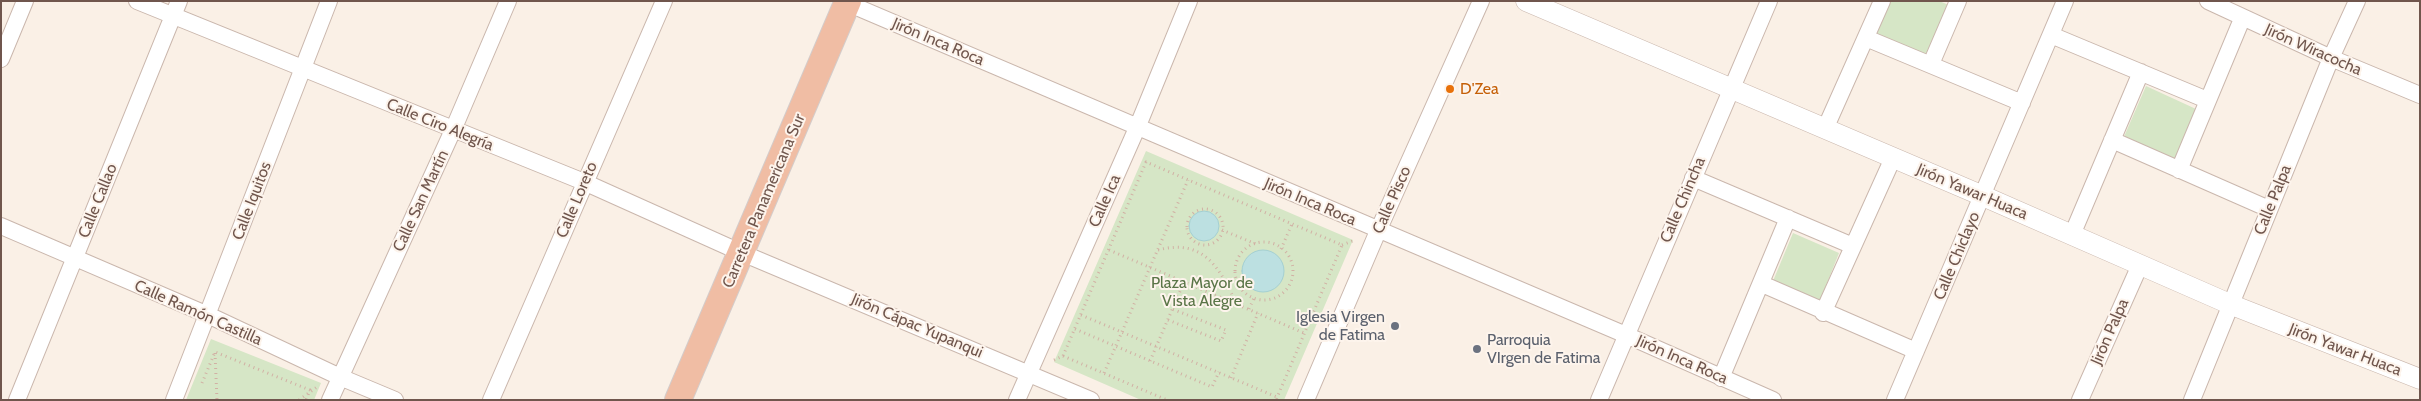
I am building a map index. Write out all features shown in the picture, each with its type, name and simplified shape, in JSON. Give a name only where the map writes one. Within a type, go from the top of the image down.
[{"type":"highway","name":"Carretera Panamericana Sur","points":[[678,400],[847,2]]},
{"type":"street","points":[[1,59],[25,1]]},
{"type":"street","name":"Calle Ciro Alegría","points":[[136,1],[584,182],[742,253]]},
{"type":"street","name":"Calle Callao","points":[[17,400],[179,1]]},
{"type":"street","name":"Calle Iquitos","points":[[174,400],[329,1]]},
{"type":"street","name":"Calle San Martín","points":[[330,400],[453,130],[508,1]]},
{"type":"street","name":"Calle Loreto","points":[[491,400],[664,1]]},
{"type":"street","name":"Calle Ica","points":[[1017,400],[1137,128],[1189,1]]},
{"type":"street","name":"Calle Pisco","points":[[1306,400],[1378,231],[1481,1]]},
{"type":"street","name":"Jirón Yawar Huaca","points":[[1526,1],[1731,90],[1984,196],[2232,305],[2420,379]]},
{"type":"street","name":"Calle Chincha","points":[[1599,400],[1769,1]]},
{"type":"street","points":[[1825,129],[1882,1]]},
{"type":"street","points":[[1931,64],[1957,1]]},
{"type":"street","name":"Calle Chiclayo","points":[[1895,400],[1984,196],[2065,1]]},
{"type":"street","name":"Jirón Wiracocha","points":[[2208,1],[2331,58],[2420,95]]},
{"type":"street","name":"Calle Palpa","points":[[2192,400],[2331,58],[2357,1]]},
{"type":"street","name":"Jirón Inca Roca","points":[[847,2],[1137,128],[1626,335],[1773,400]]},
{"type":"street","points":[[2179,170],[2242,18]]},
{"type":"street","points":[[2051,36],[2207,100]]},
{"type":"street","points":[[1866,38],[2022,103]]},
{"type":"street","points":[[2072,235],[2141,72]]},
{"type":"street","points":[[2112,140],[2269,209]]},
{"type":"street","points":[[1824,313],[1893,158]]},
{"type":"street","points":[[1693,178],[1853,246]]},
{"type":"street","points":[[1721,378],[1762,284],[1788,218]]},
{"type":"street","name":"Calle Ramón Castilla","points":[[1,226],[208,315],[340,377],[395,400]]},
{"type":"street","name":"Jirón Cápac Yupanqui","points":[[742,253],[1091,400]]},
{"type":"street","name":"Jirón Palpa","points":[[2080,400],[2140,264]]},
{"type":"street","points":[[1762,284],[1916,352]]},
{"type":"path","points":[[1081,315],[1276,398],[1342,245],[1146,162],[1063,356],[1167,400]]},
{"type":"path","points":[[1104,373],[1188,180]]},
{"type":"path","points":[[1205,208],[1218,214],[1222,220],[1222,230],[1218,240],[1212,244],[1205,245],[1194,241],[1188,234],[1186,227],[1192,214],[1205,208]]},
{"type":"path","points":[[1281,249],[1292,224]]},
{"type":"path","points":[[1222,230],[1256,244]]},
{"type":"path","points":[[1192,250],[1194,241]]},
{"type":"path","points":[[1265,242],[1281,249],[1292,263],[1291,281],[1286,289],[1272,299],[1254,298],[1240,288],[1235,271],[1241,254],[1256,244],[1265,242]]},
{"type":"path","points":[[1158,250],[1180,247],[1192,250],[1212,261],[1227,283],[1237,304]]},
{"type":"path","points":[[1108,250],[1304,333]]},
{"type":"path","points":[[1227,283],[1236,279]]},
{"type":"path","points":[[1150,361],[1184,282]]},
{"type":"path","points":[[1248,309],[1254,298]]},
{"type":"path","points":[[1168,320],[1222,341],[1226,330],[1172,309]]},
{"type":"path","points":[[1231,378],[1258,313]]},
{"type":"path","points":[[208,315],[215,352],[217,400]]},
{"type":"path","points":[[1075,329],[1212,387],[1218,372]]},
{"type":"path","points":[[198,392],[215,352]]},
{"type":"path","points":[[215,352],[310,390],[306,400]]},
{"type":"green space","points":[[1890,1],[1939,1],[1949,5],[1925,56],[1875,36]]},
{"type":"green space","points":[[2146,86],[2196,109],[2174,160],[2123,139]]},
{"type":"green space","name":"Plaza Mayor de Vista Alegre","points":[[1146,151],[1353,240],[1284,400],[1141,400],[1054,362]]},
{"type":"green space","points":[[1793,233],[1839,253],[1820,301],[1773,281]]},
{"type":"green space","points":[[211,339],[321,383],[314,400],[186,400]]},
{"type":"water","points":[[1204,211],[1210,212],[1218,220],[1218,232],[1210,240],[1204,241],[1198,240],[1190,232],[1189,226],[1190,220],[1198,212]]},
{"type":"water","points":[[1267,250],[1275,253],[1281,259],[1284,271],[1281,283],[1275,289],[1259,292],[1251,289],[1245,283],[1242,267],[1245,259],[1251,253]]},
{"type":"place","name":"D'Zea","points":[[1450,89]]},
{"type":"place","name":"Iglesia Virgen de Fatima","points":[[1395,326]]},
{"type":"place","name":"Parroquia VIrgen de Fatima","points":[[1477,349]]}]
